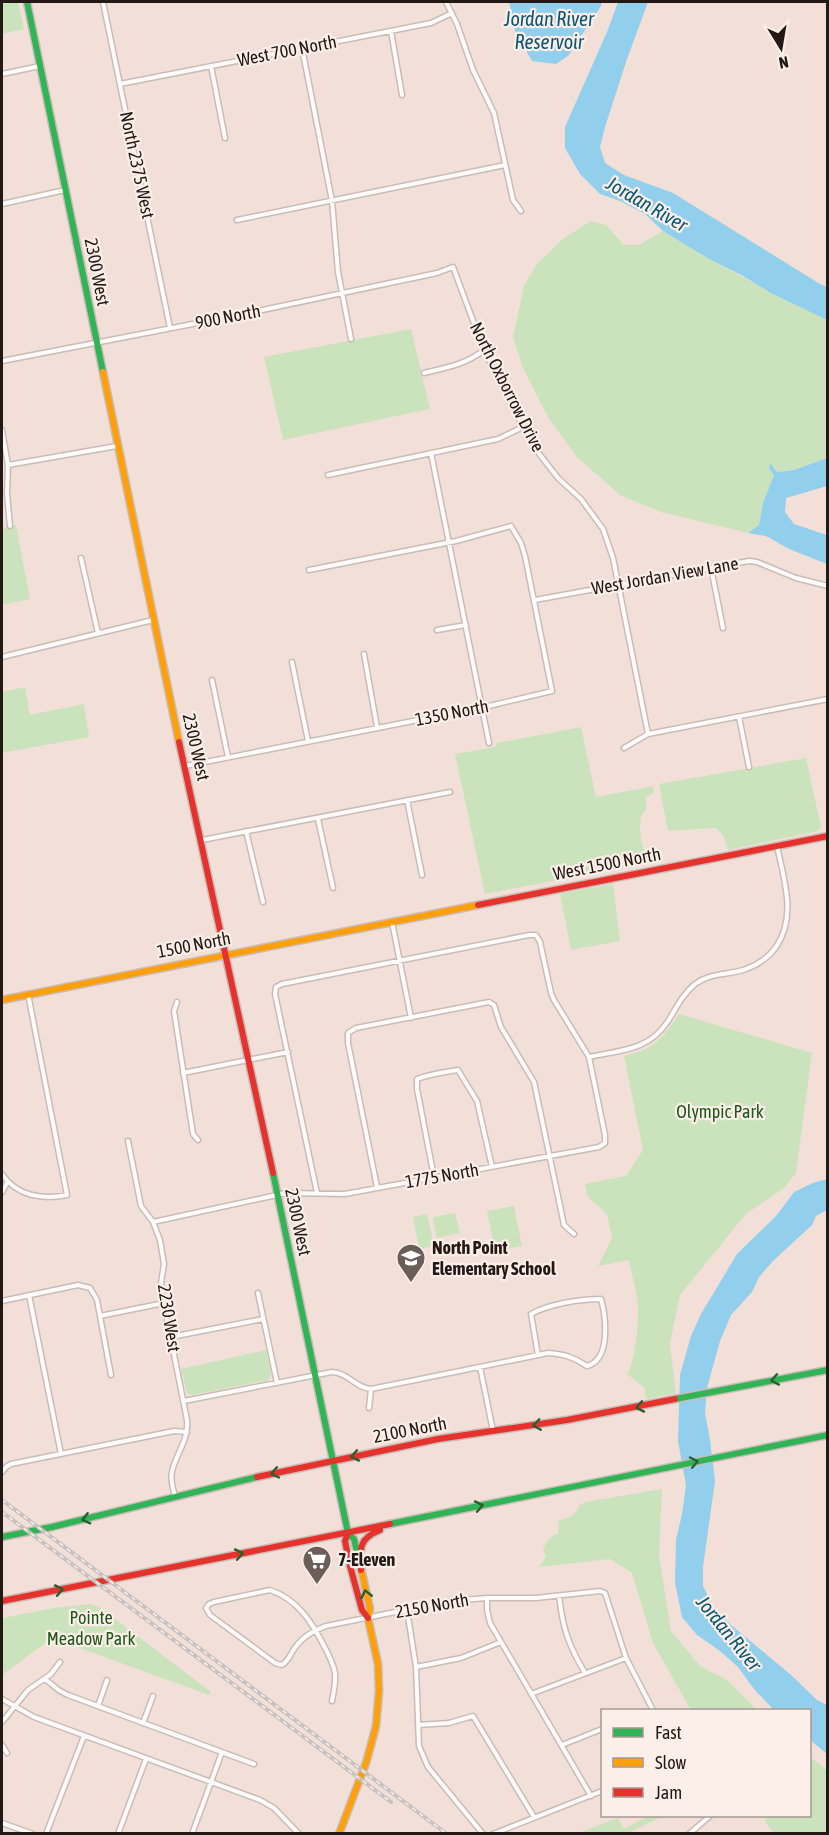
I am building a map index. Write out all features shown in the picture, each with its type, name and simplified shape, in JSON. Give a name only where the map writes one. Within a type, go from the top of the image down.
[{"type":"main road","name":"2300 West","points":[[27,2],[153,620],[348,1533]]},
{"type":"main road","name":"West 1500 North","points":[[392,922],[828,836]]},
{"type":"main road","name":"1500 North","points":[[2,1000],[392,922]]},
{"type":"main road","name":"2100 North","points":[[2,1537],[52,1527],[223,1484],[438,1439],[567,1420],[828,1370]]},
{"type":"main road","points":[[2,1601],[828,1435]]},
{"type":"main road","points":[[361,1570],[361,1547],[366,1537],[421,1518]]},
{"type":"main road","points":[[348,1533],[354,1539],[370,1609],[368,1618]]},
{"type":"main road","points":[[339,1833],[366,1763],[376,1725],[379,1691],[378,1664],[368,1618],[362,1610],[345,1541],[348,1533]]},
{"type":"street","name":"North 2375 West","points":[[103,2],[170,328]]},
{"type":"street","points":[[446,2],[458,24],[473,70],[494,113],[513,200],[521,211]]},
{"type":"street","name":"West 700 North","points":[[120,84],[431,23],[452,13]]},
{"type":"street","points":[[391,31],[402,95]]},
{"type":"street","points":[[302,48],[332,201],[338,272],[351,339]]},
{"type":"street","points":[[2,74],[40,66]]},
{"type":"street","points":[[211,66],[225,138]]},
{"type":"street","points":[[237,220],[505,165]]},
{"type":"street","points":[[2,204],[65,190]]},
{"type":"street","name":"900 North","points":[[2,361],[342,293],[437,273],[453,267]]},
{"type":"street","name":"North Oxborrow Drive","points":[[453,267],[484,350],[523,427],[540,455],[558,478],[581,499],[597,520],[608,543],[648,734]]},
{"type":"street","points":[[424,374],[455,366],[484,350]]},
{"type":"street","points":[[328,475],[498,439],[523,427]]},
{"type":"street","points":[[2,430],[8,465],[7,494],[10,526]]},
{"type":"street","points":[[8,465],[117,446]]},
{"type":"street","points":[[431,453],[489,743]]},
{"type":"street","name":"1350 North","points":[[185,766],[552,691],[525,556],[521,543],[511,526],[496,532],[449,543]]},
{"type":"street","points":[[309,570],[449,543]]},
{"type":"street","points":[[81,558],[98,633]]},
{"type":"street","name":"West Jordan View Lane","points":[[535,600],[749,561],[796,578],[828,586]]},
{"type":"street","points":[[711,568],[723,628]]},
{"type":"street","points":[[2,657],[153,620]]},
{"type":"street","points":[[436,630],[466,625]]},
{"type":"street","points":[[364,654],[377,727]]},
{"type":"street","points":[[292,662],[308,741]]},
{"type":"street","points":[[212,680],[228,757]]},
{"type":"street","points":[[624,748],[648,734],[828,699]]},
{"type":"street","points":[[739,717],[750,767]]},
{"type":"street","points":[[201,840],[450,792]]},
{"type":"street","points":[[407,800],[422,875]]},
{"type":"street","points":[[318,819],[333,888]]},
{"type":"street","points":[[246,831],[263,902]]},
{"type":"street","points":[[317,1193],[275,994],[276,987],[400,960],[536,935],[540,942],[551,993],[588,1057],[636,1047],[650,1040],[664,1027],[680,1000],[699,981],[754,966],[773,951],[784,932],[789,911],[777,846]]},
{"type":"street","points":[[392,922],[411,1018]]},
{"type":"street","points":[[2,1174],[7,1184],[22,1192],[39,1197],[67,1195],[28,994]]},
{"type":"street","points":[[177,1002],[174,1011],[183,1073],[193,1134],[198,1140]]},
{"type":"street","points":[[377,1188],[348,1043],[348,1033],[356,1028],[489,1002],[494,1005],[501,1027],[534,1082],[564,1225],[574,1234]]},
{"type":"street","points":[[183,1073],[288,1052]]},
{"type":"street","name":"1775 North","points":[[153,1222],[277,1195],[296,1192],[345,1194],[599,1147],[605,1143],[603,1123],[588,1057]]},
{"type":"street","points":[[434,1177],[417,1089],[417,1079],[427,1075],[458,1070],[477,1101],[492,1167]]},
{"type":"street","name":"2230 West","points":[[128,1142],[141,1206],[153,1222],[160,1240],[164,1260],[161,1289],[187,1420],[187,1432],[172,1472],[175,1497]]},
{"type":"street","points":[[2,1192],[7,1184]]},
{"type":"street","points":[[2,1301],[78,1285],[90,1288],[97,1300],[111,1375]]},
{"type":"street","points":[[258,1293],[277,1383]]},
{"type":"street","points":[[29,1295],[61,1454]]},
{"type":"street","points":[[183,1401],[332,1372],[348,1376],[361,1388],[371,1389],[548,1353],[575,1358],[588,1366],[599,1359],[604,1346],[605,1321],[601,1299],[590,1299],[541,1309],[531,1314],[538,1355]]},
{"type":"street","points":[[100,1316],[164,1303]]},
{"type":"street","points":[[171,1337],[263,1319]]},
{"type":"street","points":[[480,1367],[493,1431]]},
{"type":"street","points":[[369,1408],[371,1389]]},
{"type":"street","points":[[2,1473],[11,1464],[174,1431],[187,1432]]},
{"type":"street","name":"2150 North","points":[[316,1630],[304,1613],[279,1593],[270,1590],[214,1602],[206,1608],[210,1615],[275,1663],[282,1665],[286,1663],[297,1644],[316,1630],[326,1626],[450,1601],[559,1596],[600,1591],[605,1593],[608,1599],[626,1658]]},
{"type":"street","points":[[559,1596],[566,1637],[585,1673]]},
{"type":"street","points":[[487,1598],[488,1617],[501,1642],[591,1796]]},
{"type":"street","points":[[407,1610],[416,1667],[419,1746],[424,1760],[483,1833]]},
{"type":"street","points":[[316,1630],[334,1667],[332,1701]]},
{"type":"street","points":[[416,1667],[462,1658],[501,1642]]},
{"type":"street","points":[[531,1694],[626,1658],[652,1709]]},
{"type":"street","points":[[2,1722],[28,1690],[51,1674],[60,1662]]},
{"type":"street","points":[[45,1679],[60,1691],[254,1764]]},
{"type":"street","points":[[98,1706],[107,1680]]},
{"type":"street","points":[[143,1723],[153,1696]]},
{"type":"street","points":[[2,1699],[34,1717],[267,1803],[299,1833]]},
{"type":"street","points":[[418,1725],[449,1723],[473,1716],[534,1817]]},
{"type":"street","points":[[562,1745],[601,1730]]},
{"type":"street","points":[[46,1833],[84,1736]]},
{"type":"street","points":[[2,1745],[7,1753]]},
{"type":"street","points":[[192,1833],[222,1752]]},
{"type":"street","points":[[118,1833],[146,1759]]},
{"type":"street","points":[[493,1833],[601,1792]]},
{"type":"street","points":[[689,1833],[708,1817]]},
{"type":"street","points":[[2,1823],[33,1833]]},
{"type":"green space","points":[[2,2],[18,2],[24,29],[2,34]]},
{"type":"green space","points":[[591,221],[606,225],[624,245],[639,245],[663,231],[725,268],[827,320],[827,458],[794,470],[776,472],[771,464],[774,475],[763,503],[759,525],[748,533],[661,512],[620,495],[577,457],[549,419],[523,368],[513,337],[524,286],[536,265],[564,238]]},
{"type":"green space","points":[[411,329],[430,409],[283,440],[264,357]]},
{"type":"green space","points":[[16,525],[30,599],[2,605],[2,528]]},
{"type":"green space","points":[[25,687],[30,715],[84,704],[89,737],[2,753],[2,692]]},
{"type":"green space","points":[[581,727],[596,797],[653,786],[654,793],[646,797],[646,810],[641,816],[641,839],[647,863],[485,894],[455,754],[495,747],[497,743]]},
{"type":"green space","points":[[806,758],[821,827],[818,831],[728,850],[723,835],[716,828],[668,831],[659,784]]},
{"type":"green space","points":[[613,884],[620,941],[571,950],[560,894]]},
{"type":"green space","name":"Olympic Park","points":[[679,1014],[812,1053],[796,1173],[784,1188],[746,1214],[680,1295],[670,1344],[676,1393],[646,1399],[644,1387],[627,1374],[634,1351],[638,1315],[637,1296],[629,1260],[598,1266],[612,1238],[607,1214],[588,1197],[585,1184],[626,1176],[643,1150],[624,1056],[652,1045],[667,1031]]},
{"type":"green space","points":[[514,1206],[522,1246],[495,1251],[487,1211]]},
{"type":"green space","points":[[455,1213],[460,1233],[437,1238],[434,1217]]},
{"type":"green space","points":[[427,1214],[434,1246],[419,1249],[413,1217]]},
{"type":"green space","points":[[266,1350],[271,1374],[268,1380],[192,1395],[187,1393],[181,1369]]},
{"type":"green space","points":[[662,1489],[659,1555],[671,1631],[700,1666],[727,1680],[756,1709],[690,1709],[653,1643],[632,1573],[610,1559],[539,1567],[546,1557],[543,1551],[546,1543],[552,1536],[558,1534],[558,1521],[574,1514],[579,1505],[585,1502]]},
{"type":"green space","name":"Pointe Meadow Park","points":[[91,1604],[102,1609],[211,1692],[209,1695],[63,1642],[47,1642],[2,1675],[2,1618]]},
{"type":"green space","points":[[811,1758],[827,1770],[827,1833],[774,1833],[766,1823],[765,1817],[811,1817]]},
{"type":"green space","points":[[646,1817],[661,1817],[629,1833],[578,1833],[618,1818],[624,1829]]},
{"type":"water","name":"Jordan River Reservoir","points":[[509,2],[602,2],[568,56],[556,64],[532,61],[515,31]]},
{"type":"water","name":"Jordan River","points":[[618,2],[648,2],[605,127],[600,147],[605,163],[624,175],[673,193],[827,287],[827,320],[709,259],[663,231],[645,214],[600,194],[580,174],[565,148],[565,127]]},
{"type":"water","points":[[827,458],[827,486],[786,498],[785,512],[794,524],[827,535],[827,564],[789,549],[766,536],[748,533],[759,525],[763,503],[774,475],[769,468],[770,463],[777,472],[794,470]]},
{"type":"water","name":"Jordan River","points":[[827,1179],[827,1210],[816,1216],[812,1225],[773,1261],[759,1277],[752,1292],[731,1315],[720,1341],[707,1388],[705,1413],[715,1481],[703,1567],[703,1586],[714,1608],[731,1625],[790,1674],[817,1700],[827,1705],[827,1754],[811,1741],[811,1709],[773,1709],[754,1689],[738,1667],[697,1635],[682,1617],[675,1583],[676,1540],[686,1485],[678,1441],[680,1375],[691,1336],[701,1314],[737,1254],[777,1215],[794,1192]]},
{"type":"railway","points":[[2,1500],[447,1834]]},
{"type":"railway","points":[[2,1512],[391,1802]]},
{"type":"traffic: fast","points":[[27,2],[103,372]]},
{"type":"traffic: fast","points":[[273,1173],[348,1533],[354,1539],[358,1556]]},
{"type":"traffic: fast","points":[[675,1399],[828,1370]]},
{"type":"traffic: fast","points":[[390,1524],[828,1435]]},
{"type":"traffic: fast","points":[[2,1537],[257,1477]]},
{"type":"traffic: slow","points":[[103,372],[179,742]]},
{"type":"traffic: slow","points":[[2,1000],[478,905]]},
{"type":"traffic: slow","points":[[339,1834],[366,1763],[376,1726],[379,1691],[378,1664],[368,1618],[370,1609],[361,1568]]},
{"type":"traffic: jam","points":[[179,742],[273,1173]]},
{"type":"traffic: jam","points":[[478,905],[828,836]]},
{"type":"traffic: jam","points":[[257,1477],[438,1439],[567,1420],[675,1399]]},
{"type":"traffic: jam","points":[[2,1601],[390,1524]]},
{"type":"traffic: jam","points":[[361,1570],[360,1556],[364,1541],[380,1530]]},
{"type":"traffic: jam","points":[[348,1533],[345,1541],[350,1566],[362,1610],[368,1618]]},
{"type":"place","name":"North Point Elementary School","points":[[411,1284]]},
{"type":"place","name":"7-Eleven","points":[[317,1586]]}]
